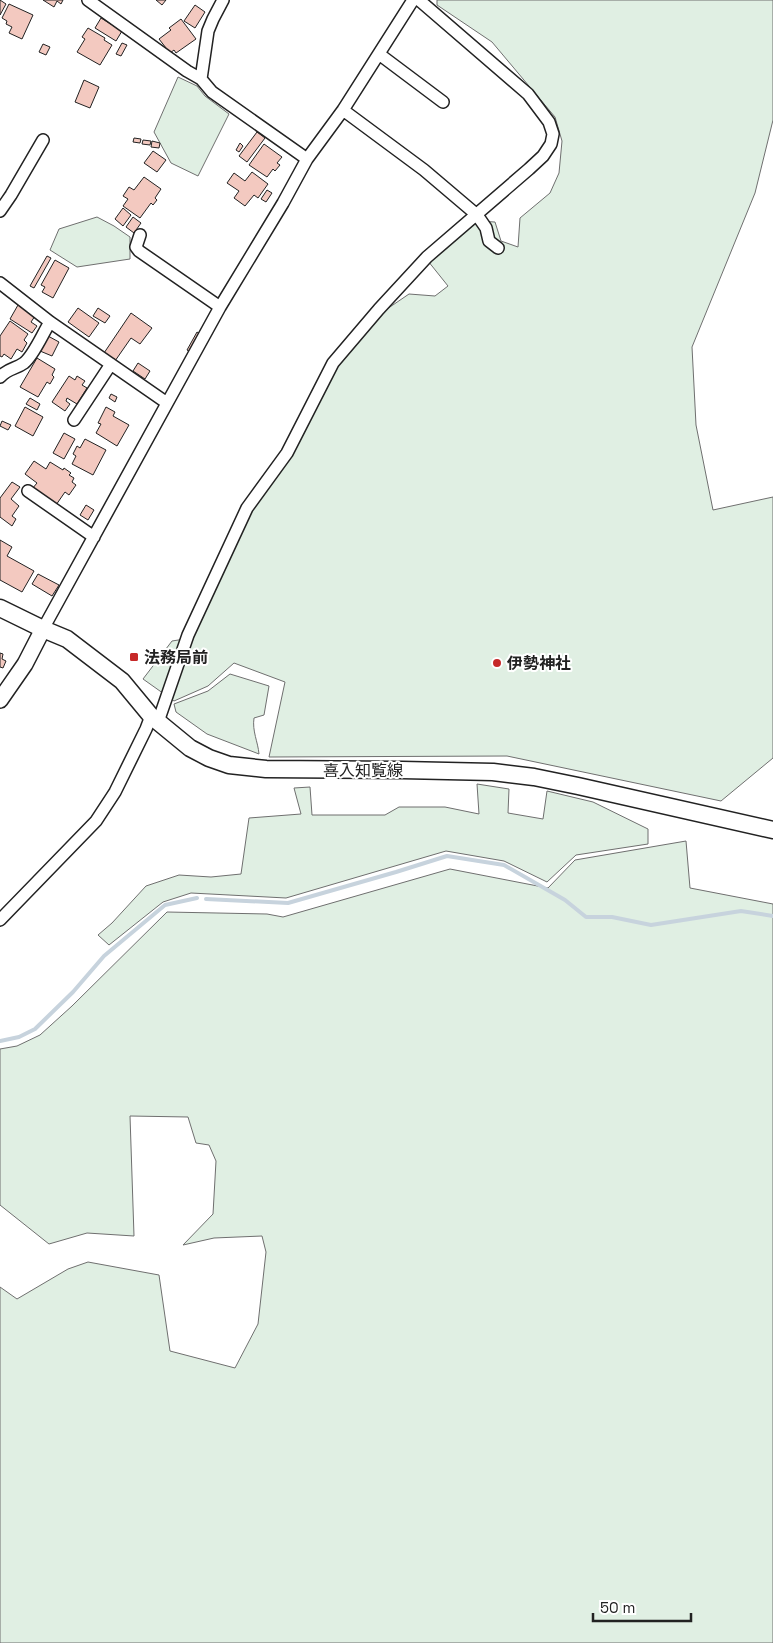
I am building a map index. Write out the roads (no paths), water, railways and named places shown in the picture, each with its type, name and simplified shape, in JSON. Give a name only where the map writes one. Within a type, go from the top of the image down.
[{"type":"main road","name":"喜入知覧線","points":[[0,608],[67,639],[122,681],[154,719],[190,748],[229,765],[266,769],[493,772],[534,777],[578,786],[773,830]]},
{"type":"street","points":[[88,0],[201,79],[212,92],[307,159]]},
{"type":"street","points":[[201,79],[208,31],[223,0]]},
{"type":"street","points":[[0,700],[25,664],[220,307],[283,203],[307,159],[343,110],[413,0]]},
{"type":"street","points":[[0,920],[96,821],[115,792],[146,729],[154,719],[188,635],[247,508],[287,453],[333,363],[427,257],[543,156],[551,144],[553,134],[549,122],[528,94],[419,0]]},
{"type":"street","points":[[379,54],[443,102]]},
{"type":"street","points":[[343,110],[424,170],[477,215],[486,228],[489,241],[498,248]]},
{"type":"street","points":[[0,211],[43,140]]},
{"type":"street","points":[[140,234],[136,247],[139,252],[220,307]]},
{"type":"street","points":[[0,283],[50,322],[168,403]]},
{"type":"street","points":[[0,377],[6,370],[24,363],[30,357],[50,322]]},
{"type":"street","points":[[74,420],[111,364]]},
{"type":"street","points":[[28,491],[94,537]]},
{"type":"waterway","points":[[206,899],[288,903],[447,856],[504,865],[565,900],[586,917],[612,917],[651,925],[741,911],[773,916]]},
{"type":"waterway","points":[[0,1041],[19,1037],[35,1029],[73,992],[104,956],[165,905],[197,898]]},
{"type":"place","name":"法務局前","points":[[134,657]]},
{"type":"place","name":"伊勢神社","points":[[497,663]]}]
